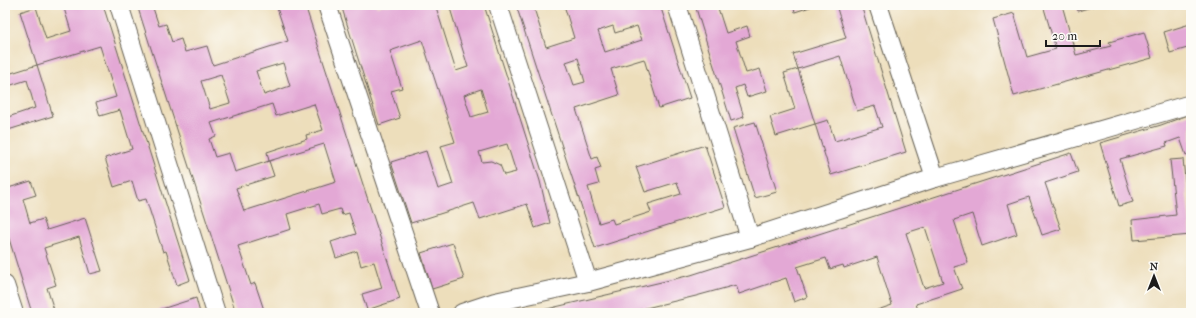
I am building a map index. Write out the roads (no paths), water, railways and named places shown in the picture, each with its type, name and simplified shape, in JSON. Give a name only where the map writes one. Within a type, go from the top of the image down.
[{"type":"street","points":[[119,5],[216,313]]},
{"type":"street","points":[[327,5],[430,313]]},
{"type":"street","points":[[498,5],[588,282]]},
{"type":"street","points":[[677,5],[750,238]]},
{"type":"street","points":[[878,5],[935,178]]},
{"type":"street","points":[[462,313],[495,302],[588,282],[750,238],[935,178],[1191,104]]},
{"type":"street","points":[[5,285],[14,313]]}]
